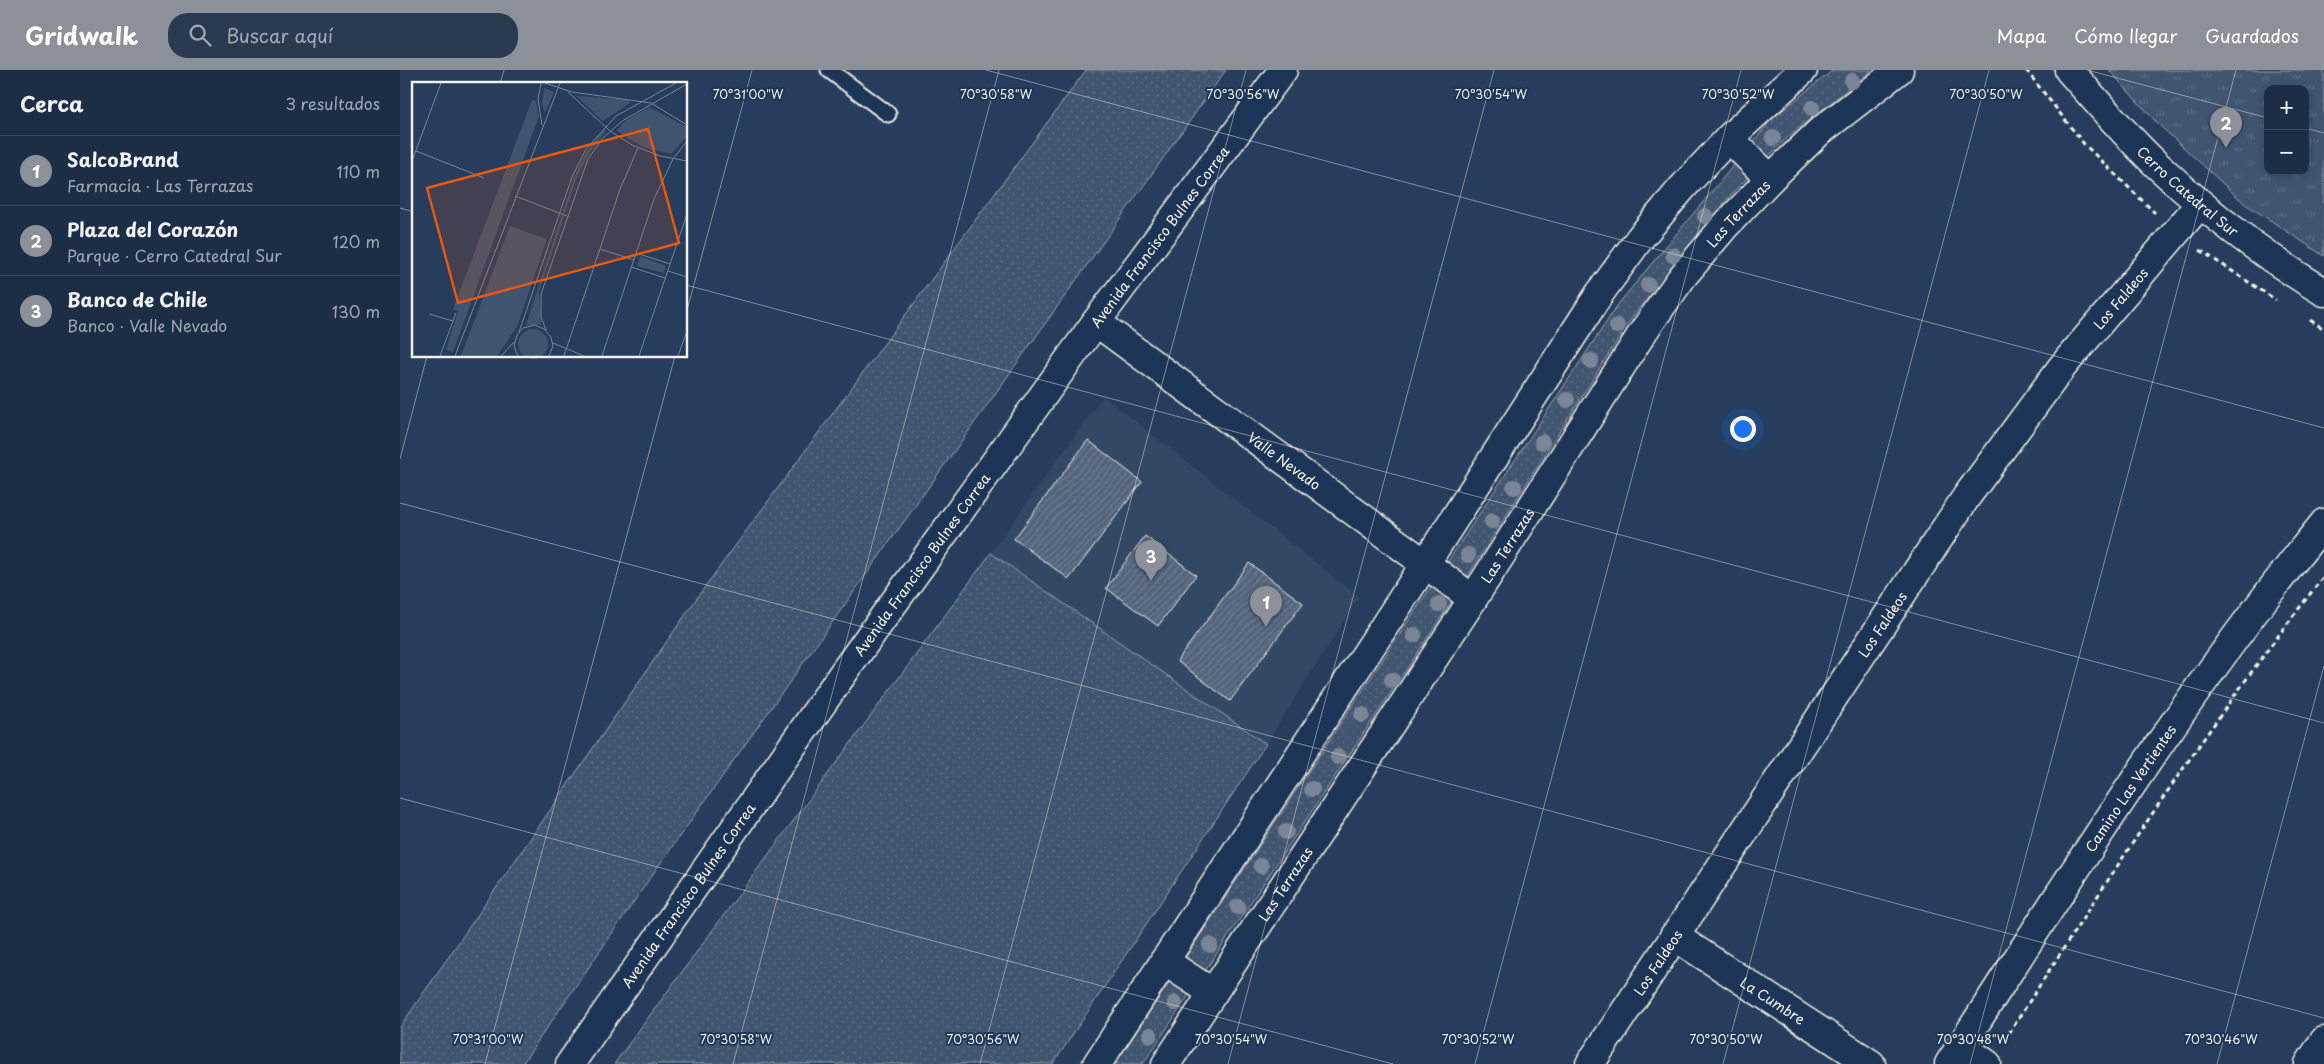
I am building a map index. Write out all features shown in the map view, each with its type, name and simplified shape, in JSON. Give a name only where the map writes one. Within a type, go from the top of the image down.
[{"type":"street","name":"Avenida Francisco Bulnes Correa","points":[[570,1064],[844,672],[1096,322],[1283,70]]},
{"type":"street","points":[[1097,1064],[1425,564],[1600,293],[1640,238],[1683,187],[1729,138],[1804,70]]},
{"type":"street","name":"Las Terrazas","points":[[1166,1064],[1473,599],[1645,329],[1683,276],[1725,226],[1819,132],[1899,70]]},
{"type":"street","name":"Cerro Catedral Sur","points":[[2069,70],[2156,164],[2200,204],[2258,248],[2324,292]]},
{"type":"street","points":[[1729,138],[1770,179]]},
{"type":"street","name":"Los Faldeos","points":[[1590,1064],[1967,496],[2062,367],[2200,204]]},
{"type":"street","name":"Valle Nevado","points":[[1096,322],[1473,599]]},
{"type":"street","name":"Camino Las Vertientes","points":[[1955,1055],[2163,738],[2287,568],[2324,523]]},
{"type":"street","name":"La Cumbre","points":[[1674,936],[1871,1064]]},
{"type":"street","points":[[1164,961],[1213,993]]},
{"type":"street","points":[[2309,1064],[2324,1041]]},
{"type":"street","points":[[1955,1055],[1993,1056]]},
{"type":"lane","points":[[829,70],[888,114]]},
{"type":"path","points":[[1993,1056],[2074,930],[2171,787],[2293,616],[2324,576]]},
{"type":"shaded area","points":[[1103,396],[1359,597],[1266,744],[991,553]]},
{"type":"green space","points":[[1086,70],[1226,70],[657,868],[522,1064],[400,1064],[400,1027],[699,595]]},
{"type":"green space","points":[[1833,70],[1872,70],[1790,135],[1736,189],[1631,319],[1448,607],[1143,1064],[1115,1064],[1619,303],[1772,119]]},
{"type":"green space","points":[[2109,70],[2324,70],[2324,256],[2244,203],[2158,124]]},
{"type":"green space","points":[[991,553],[1266,744],[1053,1064],[614,1064]]},
{"type":"building","points":[[1088,440],[1142,482],[1069,579],[1014,539]]},
{"type":"building","points":[[1145,536],[1196,575],[1158,626],[1106,588]]},
{"type":"building","points":[[1249,563],[1303,603],[1230,701],[1177,661]]},
{"type":"place","name":"Plaza del Corazón","points":[[2226,148]]},
{"type":"place","name":"Banco de Chile","points":[[1151,581]]},
{"type":"place","name":"SalcoBrand","points":[[1266,627]]}]
